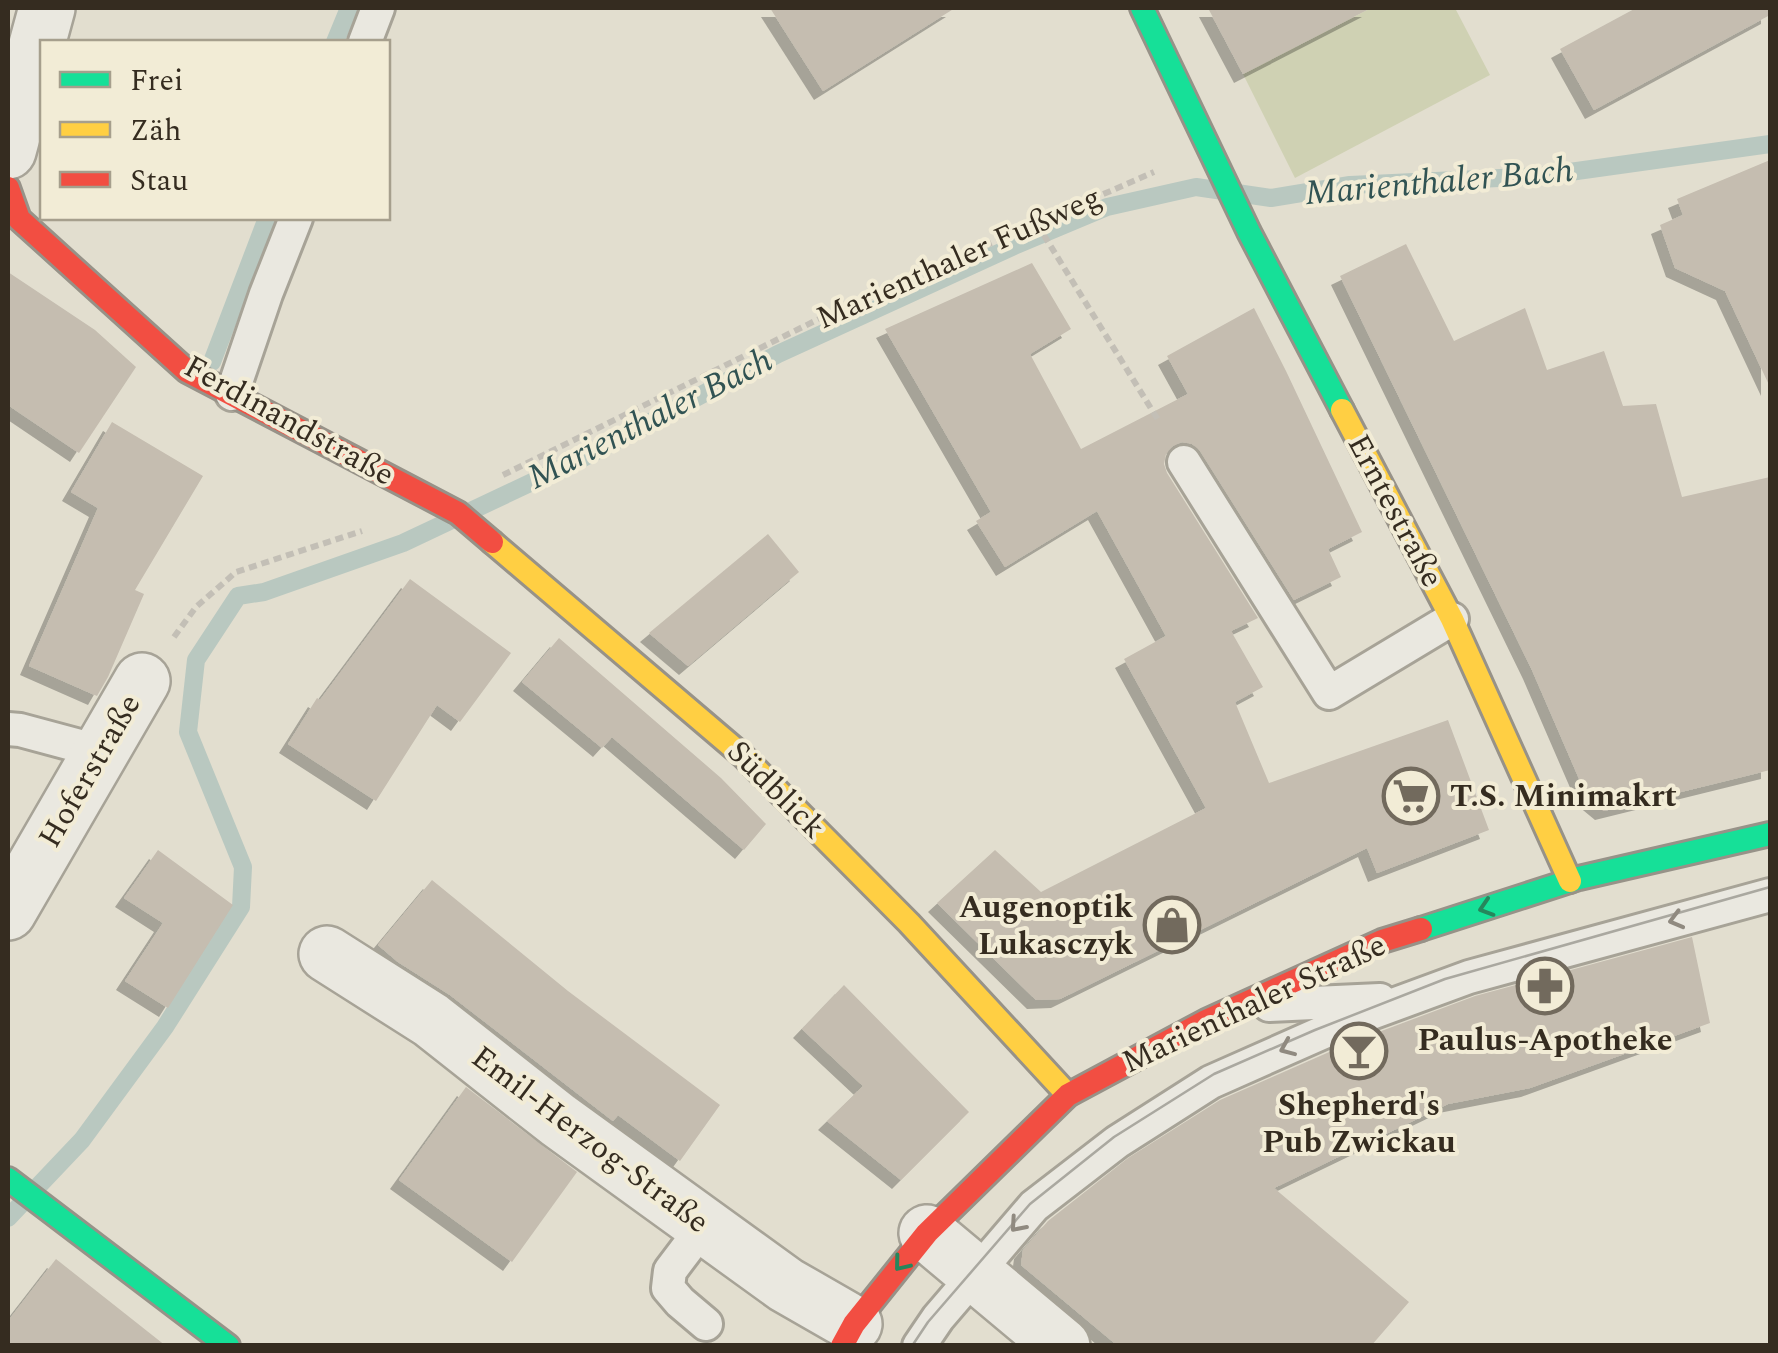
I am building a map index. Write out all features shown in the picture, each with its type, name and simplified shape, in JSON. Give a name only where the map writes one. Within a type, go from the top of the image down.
[{"type":"street","points":[[8,151],[47,8]]},
{"type":"street","points":[[1142,8],[1210,147]]},
{"type":"street","name":"Erntestraße","points":[[1210,147],[1248,232],[1452,618],[1570,881]]},
{"type":"street","name":"Ferdinandstraße","points":[[11,206],[188,371],[451,509]]},
{"type":"street","name":"Südblick","points":[[451,509],[742,754],[909,923],[1068,1095]]},
{"type":"street","name":"Hoferstraße","points":[[8,912],[142,681]]},
{"type":"street","name":"Marienthaler Straße","points":[[848,1335],[926,1233],[1068,1095],[1206,1022],[1382,941],[1570,881],[1770,834]]},
{"type":"street","name":"Emil-Herzog-Straße","points":[[327,954],[431,1020],[558,1120],[786,1285],[848,1335]]},
{"type":"street","points":[[8,1180],[228,1346]]},
{"type":"street","points":[[926,1233],[1062,1346]]},
{"type":"lane","points":[[365,40],[378,8]]},
{"type":"lane","points":[[232,394],[295,220]]},
{"type":"lane","points":[[1184,462],[1329,693],[1452,618]]},
{"type":"lane","points":[[8,730],[102,752]]},
{"type":"lane","name":"Marienthaler Straße","points":[[919,1346],[938,1318],[1034,1206],[1117,1142],[1211,1082],[1344,1023],[1469,976],[1770,895]]},
{"type":"lane","points":[[1238,1007],[1410,998]]},
{"type":"lane","points":[[704,1226],[670,1271],[668,1288],[706,1324]]},
{"type":"path","name":"Marienthaler Fußweg","points":[[142,681],[196,607],[236,572],[451,509],[832,313],[1038,226],[1210,147]]},
{"type":"path","points":[[1038,226],[1184,462]]},
{"type":"green space","points":[[1371,8],[1455,8],[1490,75],[1295,178],[1243,74]]},
{"type":"building","points":[[770,8],[955,8],[823,91]]},
{"type":"building","points":[[1208,8],[1371,8],[1243,74]]},
{"type":"building","points":[[1636,8],[1770,8],[1770,15],[1594,110],[1560,49]]},
{"type":"building","points":[[1770,160],[1770,387],[1725,291],[1675,268],[1660,225],[1683,215],[1677,199]]},
{"type":"building","points":[[1406,244],[1454,341],[1525,308],[1547,370],[1604,351],[1623,406],[1656,404],[1682,497],[1770,477],[1770,770],[1604,811],[1587,797],[1532,670],[1340,276]]},
{"type":"building","points":[[1032,263],[1071,329],[1030,354],[1081,449],[1188,394],[1167,356],[1254,308],[1362,532],[1328,549],[1341,577],[1294,600],[1200,451],[1182,442],[1166,454],[1167,473],[1258,618],[1231,631],[1263,687],[1235,702],[1269,783],[1448,720],[1489,830],[1377,873],[1367,848],[1060,999],[1036,1000],[937,903],[995,850],[1041,892],[1206,808],[1124,659],[1166,636],[1097,511],[1005,567],[976,521],[991,512],[885,329]]},
{"type":"building","points":[[8,272],[95,330],[136,367],[79,453],[8,405]]},
{"type":"building","points":[[112,422],[203,476],[135,590],[144,594],[97,696],[29,666],[98,508],[71,492]]},
{"type":"building","points":[[768,534],[799,572],[688,666],[649,633]]},
{"type":"building","points":[[410,579],[511,653],[460,722],[437,705],[376,801],[288,744],[317,698],[320,700]]},
{"type":"building","points":[[559,638],[721,778],[766,824],[744,850],[612,737],[602,748],[522,682]]},
{"type":"building","points":[[158,850],[233,905],[168,1008],[125,981],[163,923],[124,898]]},
{"type":"building","points":[[432,880],[568,991],[720,1105],[680,1161],[618,1115],[613,1121],[450,995],[378,945]]},
{"type":"building","points":[[1692,937],[1710,1023],[1530,1088],[1448,1104],[1274,1188],[1409,1302],[1371,1346],[1118,1346],[1021,1265],[1023,1250],[1048,1221],[1128,1158],[1220,1100],[1352,1042],[1475,996]]},
{"type":"building","points":[[844,985],[969,1112],[901,1180],[827,1121],[863,1086],[802,1029]]},
{"type":"building","points":[[466,1087],[577,1172],[512,1262],[399,1180]]},
{"type":"building","points":[[56,1259],[166,1346],[8,1346],[8,1321]]},
{"type":"waterway","points":[[336,40],[349,8]]},
{"type":"waterway","name":"Marienthaler Bach","points":[[8,1218],[82,1140],[165,1027],[241,907],[243,867],[188,732],[196,660],[238,596],[264,592],[403,543],[583,458],[778,354],[1107,207],[1196,187],[1271,198],[1350,185],[1541,176],[1770,144]]},
{"type":"waterway","points":[[212,362],[266,220]]},
{"type":"tram line","points":[[912,1346],[928,1322],[1030,1204],[1114,1137],[1214,1074],[1445,979],[1770,887]]},
{"type":"traffic: fast","points":[[1142,8],[1249,232],[1342,410]]},
{"type":"traffic: fast","points":[[1421,929],[1579,878],[1770,834]]},
{"type":"traffic: fast","points":[[8,1179],[228,1346]]},
{"type":"traffic: slow","points":[[1342,410],[1452,619],[1570,881]]},
{"type":"traffic: slow","points":[[492,542],[742,755],[909,923],[1068,1095]]},
{"type":"traffic: jam","points":[[8,188],[19,219],[187,371],[458,513],[492,542]]},
{"type":"traffic: jam","points":[[842,1346],[854,1324],[927,1233],[1068,1095],[1206,1021],[1382,941],[1421,929]]},
{"type":"place","name":"T.S. Minimakrt","points":[[1411,796]]},
{"type":"place","name":"Augenoptik Lukasczyk","points":[[1172,925]]},
{"type":"place","name":"Paulus-Apotheke","points":[[1545,986]]},
{"type":"place","name":"Shepherd's Pub Zwickau","points":[[1359,1051]]}]
